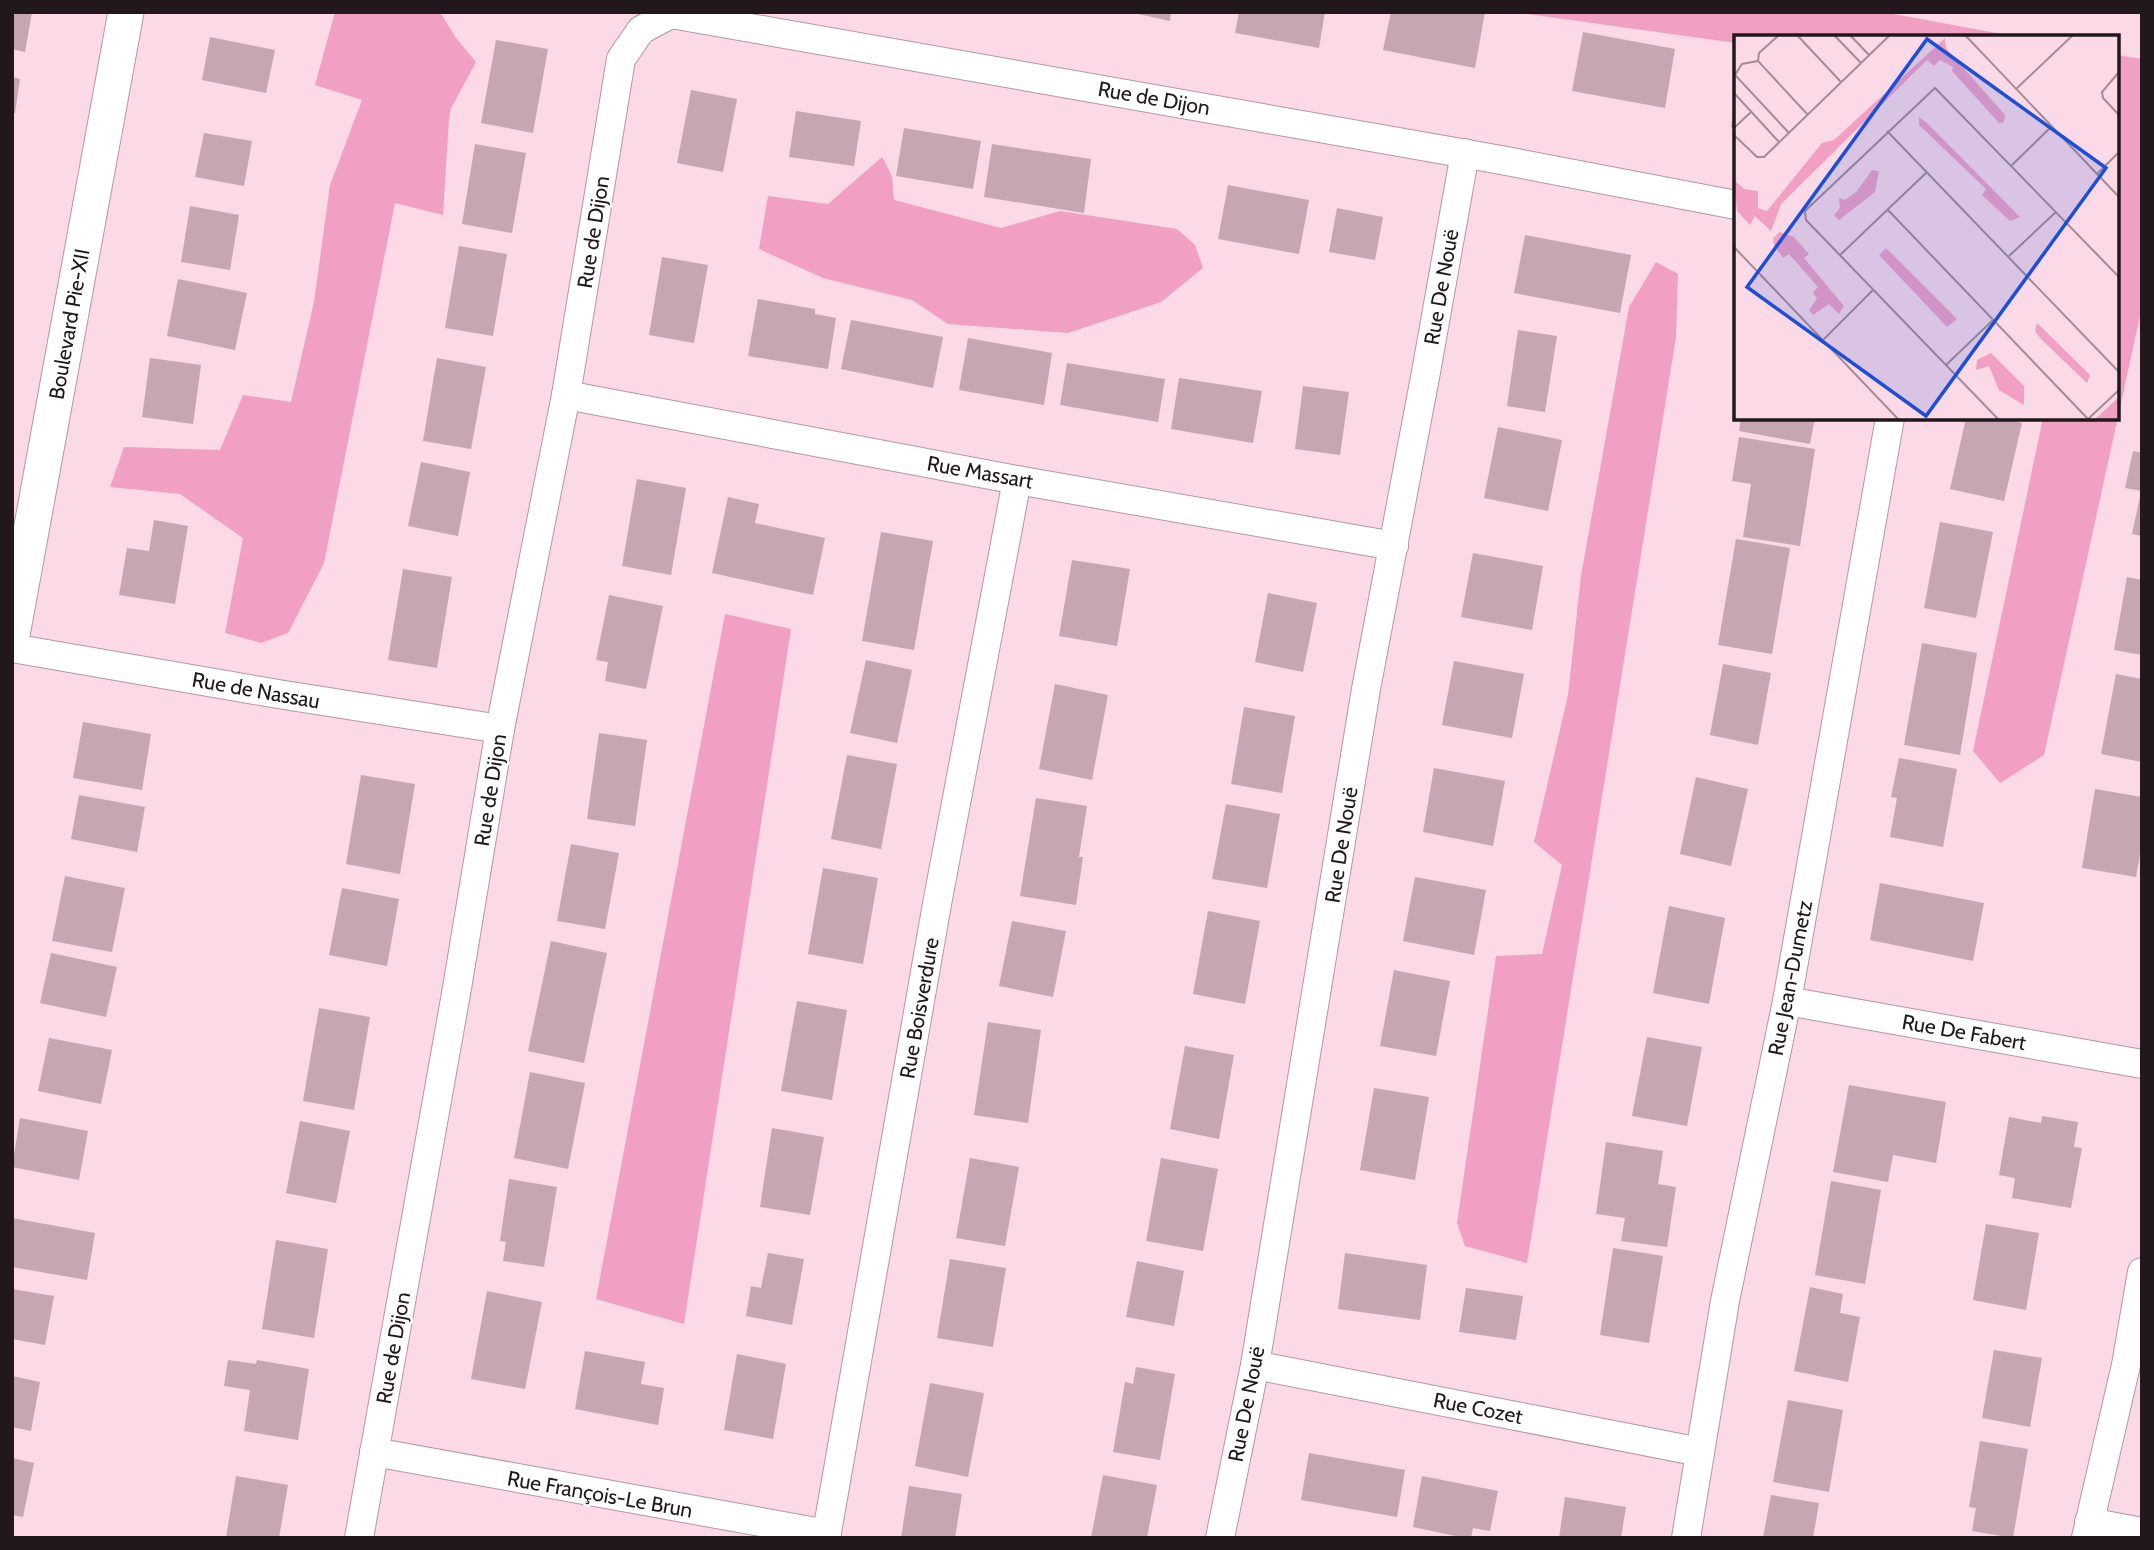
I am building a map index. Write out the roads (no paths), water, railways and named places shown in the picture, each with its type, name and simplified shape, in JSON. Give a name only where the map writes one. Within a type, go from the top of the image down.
[{"type":"street","name":"Boulevard Pie-XII","points":[[12,635],[126,12]]},
{"type":"street","name":"Rue de Dijon","points":[[359,1538],[457,988],[500,729],[566,396],[621,59],[641,30],[671,14],[1465,153],[1734,205]]},
{"type":"street","name":"Rue De Nouë","points":[[1220,1538],[1255,1365],[1366,689],[1465,153]]},
{"type":"street","name":"Rue Massart","points":[[566,396],[1017,480],[1394,546]]},
{"type":"street","name":"Rue Jean-Dumetz","points":[[1686,1538],[1725,1301],[1787,1001],[1890,420]]},
{"type":"street","name":"Rue Boisverdure","points":[[826,1536],[940,890],[1017,480]]},
{"type":"street","name":"Rue de Nassau","points":[[12,648],[500,729]]},
{"type":"street","name":"Rue De Fabert","points":[[1787,1001],[2142,1064]]},
{"type":"street","points":[[2142,1272],[2126,1365],[2087,1530],[2142,1532]]},
{"type":"street","name":"Rue Cozet","points":[[1255,1365],[1700,1452]]},
{"type":"street","name":"Rue François-Le Brun","points":[[374,1452],[826,1536]]}]
